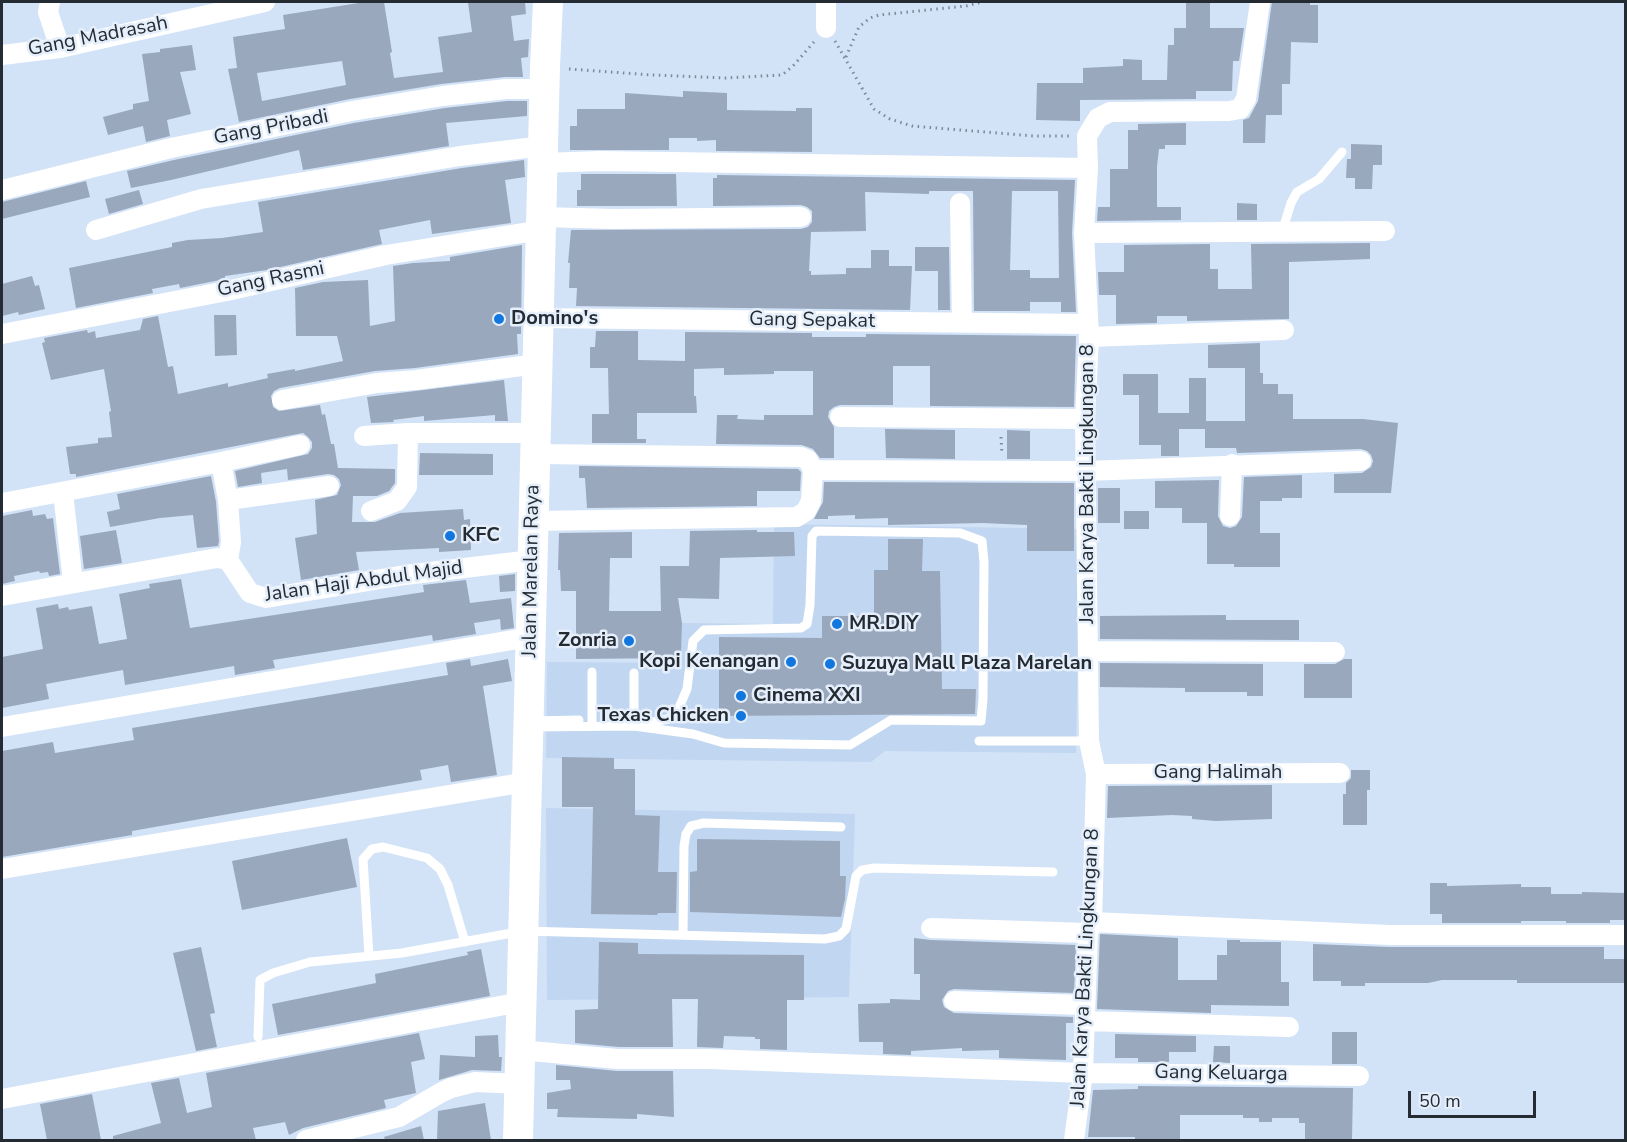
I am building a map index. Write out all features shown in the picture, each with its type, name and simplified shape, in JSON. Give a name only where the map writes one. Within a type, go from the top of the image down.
[{"type":"main road","name":"Jalan Marelan Raya","points":[[518,1140],[544,78],[548,2]]},
{"type":"street","points":[[50,2],[48,12],[60,48]]},
{"type":"street","name":"Gang Madrasah","points":[[2,55],[60,48],[264,2]]},
{"type":"street","points":[[826,2],[826,28]]},
{"type":"street","points":[[1087,136],[1098,118],[1110,112],[1229,111],[1240,108],[1246,99],[1260,2]]},
{"type":"street","name":"Gang Pribadi","points":[[2,190],[171,148],[352,111],[443,96],[506,89],[544,78]]},
{"type":"street","name":"Jalan Karya Bakti Lingkungan 8","points":[[1074,1140],[1083,1072],[1096,774],[1089,741],[1085,419],[1088,331],[1084,233],[1088,168],[1087,136]]},
{"type":"street","points":[[96,230],[201,199],[437,160],[543,154],[600,161],[1088,168]]},
{"type":"street","points":[[960,203],[962,323]]},
{"type":"street","name":"Gang Rasmi","points":[[2,334],[227,291],[541,223],[614,219],[801,218]]},
{"type":"street","points":[[1084,233],[1385,231]]},
{"type":"street","name":"Gang Sepakat","points":[[538,318],[962,323],[1088,331],[1284,330]]},
{"type":"street","points":[[282,400],[377,383],[537,364]]},
{"type":"street","points":[[840,417],[1085,419]]},
{"type":"street","points":[[371,511],[397,501],[407,487],[408,433]]},
{"type":"street","points":[[364,436],[408,433],[535,443],[801,457],[808,460],[813,470],[811,501],[806,511],[797,518],[533,521]]},
{"type":"street","points":[[2,503],[300,445]]},
{"type":"street","points":[[813,470],[1086,471],[1361,461]]},
{"type":"street","points":[[2,596],[199,560],[217,558],[228,560],[231,542],[228,500],[220,462]]},
{"type":"street","points":[[1230,516],[1232,464]]},
{"type":"street","points":[[228,500],[329,486]]},
{"type":"street","points":[[63,492],[73,583]]},
{"type":"street","name":"Jalan Haji Abdul Majid","points":[[228,560],[250,593],[266,598],[405,575],[532,560]]},
{"type":"street","points":[[2,727],[530,637]]},
{"type":"street","points":[[1088,651],[1335,652]]},
{"type":"street","name":"Gang Halimah","points":[[1096,774],[1340,773]]},
{"type":"street","points":[[2,869],[527,782]]},
{"type":"street","points":[[931,928],[1090,928],[1390,935],[1626,935]]},
{"type":"street","points":[[954,1001],[1289,1027]]},
{"type":"street","points":[[2,1099],[521,1002]]},
{"type":"street","name":"Gang Keluarga","points":[[520,1050],[618,1059],[709,1059],[1083,1072],[1359,1076]]},
{"type":"street","points":[[306,1140],[399,1118],[451,1088],[475,1082],[519,1084]]},
{"type":"lane","points":[[1282,232],[1297,192],[1319,179],[1342,152]]},
{"type":"lane","points":[[528,724],[583,720],[592,726],[634,726],[693,734],[724,743],[850,745],[891,720],[981,721],[984,562],[982,541],[960,533],[816,531],[812,536],[810,605],[807,624],[801,628],[704,630],[693,640],[687,689],[677,712],[668,719],[634,726]]},
{"type":"lane","points":[[592,672],[592,726]]},
{"type":"lane","points":[[634,673],[634,726]]},
{"type":"lane","points":[[979,741],[1089,741]]},
{"type":"lane","points":[[683,935],[684,846],[686,834],[691,826],[704,823],[840,827]]},
{"type":"lane","points":[[369,956],[363,859],[372,849],[383,847],[427,858],[440,869],[448,885],[465,942]]},
{"type":"lane","points":[[258,1036],[259,984],[263,977],[310,962],[369,956],[523,931],[825,939],[839,936],[846,929],[856,876],[862,870],[1053,872]]},
{"type":"path","points":[[846,58],[859,27],[870,18],[879,15],[966,6],[981,2]]},
{"type":"path","points":[[544,78],[662,76],[725,78],[782,75],[793,66],[826,28],[874,108],[890,119],[912,126],[1034,136],[1087,136]]},
{"type":"path","points":[[1000,418],[1002,471]]},
{"type":"shaded area","points":[[774,524],[1080,529],[1076,753],[885,751],[871,762],[546,758],[547,662],[681,663],[682,623],[773,624]]},
{"type":"shaded area","points":[[546,808],[855,814],[849,997],[547,1000]]},
{"type":"building","points":[[365,2],[384,2],[394,78],[443,72],[438,37],[472,32],[468,2],[525,2],[526,14],[511,16],[514,41],[529,39],[528,57],[521,58],[523,77],[441,84],[350,99],[239,122],[228,69],[237,68],[233,37],[285,29],[283,15]],"holes":[[[342,61],[346,85],[262,101],[257,73]]]},
{"type":"building","points":[[1186,2],[1210,2],[1210,28],[1244,28],[1239,61],[1233,61],[1232,91],[1196,91],[1196,99],[1080,100],[1080,121],[1036,120],[1037,83],[1083,83],[1083,68],[1123,66],[1123,59],[1142,60],[1142,80],[1167,80],[1168,45],[1174,45],[1174,28],[1186,28]]},
{"type":"building","points":[[1272,2],[1310,2],[1310,5],[1318,5],[1318,43],[1291,42],[1290,84],[1282,84],[1282,115],[1266,115],[1265,143],[1243,143],[1243,120],[1249,118],[1258,101]]},
{"type":"building","points":[[192,45],[196,70],[180,72],[191,114],[167,120],[170,136],[146,142],[143,126],[108,135],[103,117],[133,109],[133,104],[149,101],[142,54]]},
{"type":"building","points":[[683,91],[727,93],[727,110],[796,111],[796,108],[812,108],[812,152],[716,151],[716,140],[697,141],[697,138],[669,138],[669,150],[570,150],[570,126],[577,126],[577,109],[625,109],[625,93],[683,97]]},
{"type":"building","points":[[527,101],[527,116],[446,123],[449,146],[303,170],[299,150],[131,188],[127,171],[354,123],[445,108]]},
{"type":"building","points":[[1186,123],[1186,145],[1165,145],[1165,149],[1159,149],[1157,166],[1157,207],[1181,207],[1181,220],[1097,221],[1098,207],[1110,207],[1110,169],[1128,169],[1128,130],[1138,130],[1138,124]]},
{"type":"building","points":[[1351,144],[1382,145],[1382,165],[1373,165],[1372,189],[1355,189],[1355,178],[1346,178],[1347,159],[1351,159]]},
{"type":"building","points":[[524,160],[525,177],[505,180],[511,223],[432,234],[430,220],[379,230],[382,244],[267,270],[225,276],[225,279],[180,288],[179,284],[152,289],[153,293],[76,308],[69,268],[172,247],[172,243],[188,240],[263,232],[258,202]]},
{"type":"building","points":[[581,174],[676,174],[677,206],[577,206],[577,190],[581,190]]},
{"type":"building","points":[[717,175],[1075,180],[1072,233],[1076,312],[1061,312],[1061,302],[1030,302],[1030,311],[974,311],[973,191],[929,191],[929,194],[865,192],[866,231],[811,232],[809,271],[811,275],[846,274],[846,268],[871,268],[871,250],[889,250],[889,266],[912,266],[910,310],[576,306],[577,288],[569,288],[570,263],[568,263],[571,230],[801,229],[808,227],[812,222],[812,211],[801,205],[713,206],[713,178],[717,178]],"holes":[[[1012,191],[1058,191],[1059,278],[1030,278],[1030,270],[1010,270]]]},
{"type":"building","points":[[86,181],[90,197],[2,219],[2,202]]},
{"type":"building","points":[[139,190],[143,204],[109,214],[105,199]]},
{"type":"building","points":[[1237,203],[1257,204],[1257,220],[1237,220]]},
{"type":"building","points":[[1370,243],[1370,259],[1289,262],[1289,319],[1187,321],[1187,316],[1157,316],[1157,323],[1116,324],[1116,295],[1099,295],[1098,272],[1124,272],[1124,245],[1210,244],[1210,269],[1218,269],[1218,289],[1252,289],[1251,244]]},
{"type":"building","points":[[522,245],[521,334],[517,334],[518,354],[375,371],[280,388],[271,396],[273,407],[279,411],[320,405],[322,415],[325,414],[331,444],[334,444],[338,468],[395,469],[395,483],[389,491],[377,496],[353,496],[352,522],[375,522],[400,513],[463,509],[464,520],[470,519],[471,550],[439,552],[439,548],[356,552],[359,570],[301,580],[295,538],[317,534],[315,500],[337,495],[341,485],[339,479],[328,474],[288,480],[287,469],[261,473],[262,483],[238,487],[235,471],[308,454],[312,448],[312,442],[303,433],[76,477],[76,474],[70,474],[66,447],[98,443],[98,438],[112,437],[109,412],[111,411],[104,369],[51,380],[42,343],[45,342],[44,338],[87,330],[88,333],[95,331],[96,338],[140,330],[143,319],[158,316],[168,367],[173,366],[178,394],[228,383],[228,387],[268,378],[267,374],[343,361],[337,336],[296,336],[295,288],[323,282],[368,280],[370,326],[395,321],[393,266],[450,261],[450,257]]},
{"type":"building","points":[[915,247],[949,247],[950,310],[938,310],[938,271],[915,271]]},
{"type":"building","points":[[32,276],[35,286],[39,285],[45,309],[2,316],[2,284]]},
{"type":"building","points":[[214,315],[236,315],[237,355],[215,356]]},
{"type":"building","points":[[596,331],[638,331],[638,360],[685,361],[685,332],[812,333],[812,337],[866,337],[866,334],[1076,336],[1074,407],[930,406],[930,366],[893,366],[893,405],[834,407],[829,411],[828,417],[834,427],[834,458],[820,458],[813,449],[802,445],[716,444],[717,415],[738,415],[737,419],[764,420],[764,415],[813,415],[813,371],[724,375],[724,368],[694,369],[694,396],[696,396],[697,413],[637,413],[637,439],[646,439],[646,443],[592,443],[592,414],[609,414],[608,368],[590,368],[590,347],[595,347]]},
{"type":"building","points":[[1260,343],[1260,373],[1263,373],[1263,384],[1278,384],[1278,394],[1293,394],[1293,419],[1363,419],[1398,423],[1391,493],[1334,493],[1334,474],[1362,473],[1371,467],[1373,461],[1371,455],[1361,449],[1237,453],[1236,448],[1205,448],[1205,429],[1179,429],[1179,456],[1161,456],[1161,445],[1139,445],[1139,395],[1123,395],[1123,374],[1158,374],[1158,413],[1189,413],[1189,378],[1206,378],[1206,421],[1245,421],[1245,368],[1208,368],[1208,345]]},
{"type":"building","points":[[504,380],[508,421],[495,421],[495,415],[424,421],[424,416],[393,420],[394,422],[371,423],[367,397]]},
{"type":"building","points":[[885,429],[955,430],[955,459],[886,458]]},
{"type":"building","points":[[1007,430],[1030,431],[1030,459],[1007,459]]},
{"type":"building","points":[[420,453],[493,454],[493,475],[419,475]]},
{"type":"building","points":[[579,466],[798,469],[801,472],[800,491],[757,491],[757,506],[587,508],[585,478],[579,478]]},
{"type":"building","points":[[1302,475],[1302,498],[1260,501],[1260,533],[1280,533],[1280,567],[1234,567],[1234,564],[1207,564],[1207,523],[1182,523],[1182,508],[1155,508],[1155,481],[1219,480],[1218,516],[1223,526],[1230,528],[1236,526],[1242,517],[1244,477]]},
{"type":"building","points":[[211,476],[216,502],[218,546],[197,548],[193,515],[110,527],[107,512],[120,509],[117,494]]},
{"type":"building","points":[[824,482],[1074,483],[1074,551],[1027,551],[1027,525],[983,523],[888,525],[888,518],[855,519],[855,515],[814,519],[823,502]]},
{"type":"building","points":[[1098,488],[1120,488],[1120,523],[1098,523]]},
{"type":"building","points":[[32,510],[33,516],[45,514],[47,519],[53,518],[60,574],[49,576],[48,572],[40,573],[39,571],[14,576],[15,581],[2,584],[2,516]]},
{"type":"building","points":[[1124,511],[1149,511],[1149,529],[1124,529]]},
{"type":"building","points":[[116,530],[122,563],[84,569],[80,536]]},
{"type":"building","points":[[757,530],[757,532],[794,532],[795,556],[720,558],[719,599],[678,598],[682,623],[681,658],[576,659],[576,591],[561,591],[560,570],[558,570],[559,533],[632,532],[632,558],[610,558],[609,611],[661,611],[660,566],[689,566],[690,531]]},
{"type":"building","name":"Suzuya Mall Plaza Marelan","points":[[888,539],[923,539],[922,571],[940,571],[942,689],[976,689],[975,714],[719,716],[719,637],[822,638],[822,616],[874,616],[874,570],[888,570]]},
{"type":"building","points":[[515,574],[515,591],[500,592],[499,576]]},
{"type":"building","points":[[181,579],[190,628],[424,592],[423,585],[466,580],[470,603],[511,598],[514,628],[501,630],[500,619],[474,623],[476,634],[433,641],[432,635],[273,660],[275,668],[235,675],[234,666],[125,685],[123,670],[46,684],[49,699],[2,708],[2,657],[43,649],[36,608],[58,604],[59,609],[68,607],[69,610],[92,606],[99,644],[127,639],[119,594],[150,588],[149,584]]},
{"type":"building","points":[[1226,615],[1226,620],[1299,620],[1299,640],[1100,639],[1100,616]]},
{"type":"building","points":[[470,659],[471,666],[508,659],[512,681],[483,686],[497,775],[451,782],[448,765],[420,770],[422,780],[132,831],[132,835],[2,857],[2,751],[53,742],[55,753],[134,740],[132,728],[448,675],[446,663]]},
{"type":"building","points":[[1344,659],[1352,659],[1352,698],[1304,698],[1304,664],[1335,664]]},
{"type":"building","points":[[1100,663],[1263,664],[1263,696],[1247,696],[1247,692],[1185,692],[1185,688],[1100,687]]},
{"type":"building","points":[[562,757],[614,758],[614,769],[635,769],[635,815],[660,816],[658,872],[677,872],[676,913],[591,914],[593,807],[562,807]]},
{"type":"building","points":[[1351,770],[1370,770],[1370,790],[1367,790],[1367,825],[1343,825],[1343,794],[1346,794],[1346,783],[1351,778]]},
{"type":"building","points":[[1272,785],[1272,819],[1216,821],[1172,815],[1107,818],[1108,786]]},
{"type":"building","points":[[347,838],[357,887],[242,910],[232,861]]},
{"type":"building","points":[[697,839],[840,841],[840,876],[846,876],[841,917],[690,912],[690,872],[697,871]]},
{"type":"building","points":[[1430,883],[1447,883],[1447,886],[1521,884],[1521,887],[1551,887],[1551,894],[1626,893],[1626,920],[1610,920],[1610,923],[1521,921],[1521,923],[1442,923],[1442,914],[1430,914]]},
{"type":"building","points":[[1100,934],[1178,938],[1178,980],[1217,980],[1217,955],[1227,955],[1227,940],[1281,942],[1281,982],[1289,982],[1289,1006],[1211,1005],[1211,1013],[1097,1009]]},
{"type":"building","points":[[914,938],[1076,945],[1074,993],[954,989],[948,991],[942,1000],[944,1007],[954,1013],[1073,1017],[1073,1023],[1066,1023],[1066,1060],[999,1058],[999,1050],[962,1051],[962,1048],[911,1051],[911,1055],[883,1054],[883,1042],[859,1042],[858,1004],[890,1003],[890,999],[920,1000],[920,974],[914,974]]},
{"type":"building","points":[[599,942],[638,943],[638,954],[804,955],[804,1000],[787,1000],[787,1050],[760,1049],[760,1039],[755,1039],[755,1037],[724,1036],[723,1048],[697,1047],[698,999],[672,999],[673,1047],[619,1047],[575,1043],[575,1010],[598,1009]]},
{"type":"building","points":[[1313,944],[1389,947],[1604,947],[1604,959],[1626,959],[1626,983],[1442,980],[1428,983],[1365,983],[1365,986],[1341,986],[1341,981],[1313,981]]},
{"type":"building","points":[[201,947],[215,1013],[210,1014],[217,1047],[196,1051],[173,953]]},
{"type":"building","points":[[481,949],[490,996],[278,1035],[272,1004],[376,983],[375,974],[468,955],[467,952]]},
{"type":"building","points":[[1332,1032],[1357,1032],[1357,1064],[1332,1064]]},
{"type":"building","points":[[419,1033],[425,1059],[411,1062],[416,1093],[384,1100],[386,1108],[303,1128],[289,1135],[285,1122],[253,1128],[256,1140],[113,1140],[113,1136],[161,1123],[151,1083],[179,1078],[187,1113],[212,1107],[206,1073]]},
{"type":"building","points":[[1115,1034],[1196,1036],[1196,1052],[1169,1052],[1169,1062],[1138,1062],[1138,1058],[1115,1058]]},
{"type":"building","points":[[498,1035],[499,1057],[502,1057],[501,1071],[472,1070],[439,1080],[440,1055],[475,1057],[475,1036]]},
{"type":"building","points":[[1214,1046],[1230,1046],[1230,1063],[1213,1062]]},
{"type":"building","points":[[556,1065],[617,1071],[673,1071],[674,1117],[637,1114],[637,1119],[557,1117],[558,1109],[547,1109],[547,1093],[571,1089],[570,1080],[556,1080]]},
{"type":"building","points":[[1138,1086],[1353,1088],[1352,1140],[1305,1140],[1305,1123],[1299,1123],[1299,1118],[1272,1118],[1272,1122],[1259,1122],[1259,1118],[1243,1118],[1243,1115],[1180,1115],[1180,1140],[1088,1137],[1093,1090],[1138,1089]]},
{"type":"building","points":[[92,1094],[101,1140],[47,1140],[40,1104]]},
{"type":"building","points":[[485,1103],[491,1140],[437,1140],[438,1111]]},
{"type":"building","points":[[421,1126],[424,1140],[385,1140],[384,1137]]},
{"type":"place","name":"Domino's","points":[[499,319]]},
{"type":"place","name":"KFC","points":[[450,536]]},
{"type":"place","name":"MR.DIY","points":[[837,624]]},
{"type":"place","name":"Zonria","points":[[629,641]]},
{"type":"place","name":"Kopi Kenangan","points":[[791,662]]},
{"type":"place","name":"Suzuya Mall Plaza Marelan","points":[[830,664]]},
{"type":"place","name":"Cinema XXI","points":[[741,696]]},
{"type":"place","name":"Texas Chicken","points":[[741,716]]}]
